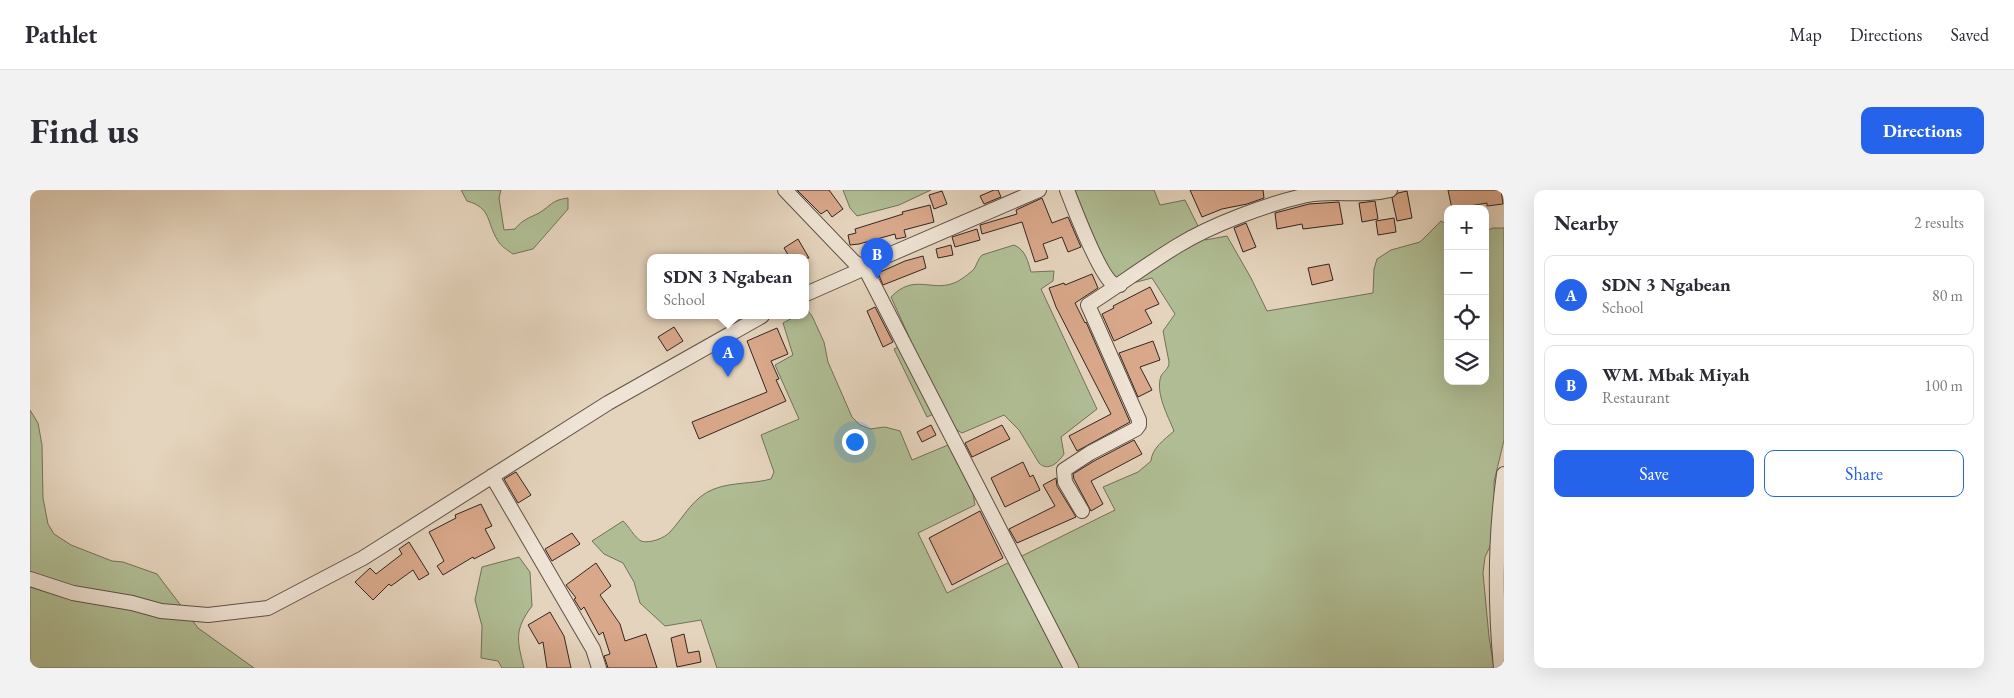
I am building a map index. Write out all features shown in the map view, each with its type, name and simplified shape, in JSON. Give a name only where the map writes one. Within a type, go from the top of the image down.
[{"type":"street","points":[[785,190],[854,262],[865,268],[1071,668]]},
{"type":"street","points":[[809,293],[865,268],[884,257],[1039,190]]},
{"type":"street","points":[[1067,190],[1085,235],[1107,278],[1113,284],[1120,285]]},
{"type":"street","points":[[1082,511],[1065,482],[1064,470],[1090,452],[1139,425],[1139,420],[1088,305],[1178,246],[1237,217],[1308,194],[1329,192],[1366,194],[1390,190]]},
{"type":"street","points":[[30,579],[73,593],[132,603],[161,611],[208,615],[268,608],[363,558],[608,403],[757,319]]},
{"type":"street","points":[[1500,668],[1497,556],[1500,502],[1504,474]]},
{"type":"street","points":[[492,476],[593,649],[600,668]]},
{"type":"green space","points":[[461,190],[501,190],[499,198],[504,230],[515,229],[523,221],[558,200],[568,198],[568,209],[533,249],[513,254],[498,241],[485,212],[475,204],[467,201]]},
{"type":"green space","points":[[843,190],[931,190],[899,205],[857,216],[850,208]]},
{"type":"green space","points":[[1074,190],[1154,190],[1160,205],[1185,200],[1205,240],[1227,236],[1267,311],[1373,293],[1374,269],[1377,259],[1391,250],[1420,242],[1441,221],[1444,223],[1444,385],[1489,385],[1489,230],[1504,228],[1504,440],[1494,482],[1495,536],[1485,557],[1483,573],[1494,668],[717,668],[701,620],[665,626],[640,603],[634,582],[623,563],[604,554],[592,541],[623,521],[641,541],[657,540],[668,534],[700,497],[714,489],[728,485],[771,479],[774,472],[761,435],[799,419],[775,365],[793,355],[783,323],[790,319],[809,319],[809,312],[824,342],[828,362],[852,417],[860,425],[870,429],[885,427],[900,431],[912,460],[948,445],[973,494],[975,505],[918,533],[947,593],[1115,510],[1103,487],[1138,472],[1151,461],[1156,448],[1174,431],[1163,404],[1160,383],[1161,376],[1169,364],[1163,331],[1175,314],[1152,278],[1129,284],[1114,277],[1096,245]]},
{"type":"green space","points":[[1014,245],[1024,253],[1031,272],[1054,271],[1053,281],[1041,289],[1097,409],[1061,437],[1064,454],[1056,463],[1046,467],[1039,463],[1019,430],[1004,415],[962,433],[957,430],[944,409],[927,417],[894,349],[911,341],[891,297],[899,290],[915,284],[938,286],[956,282],[974,269],[982,255]]},
{"type":"green space","points":[[30,410],[38,423],[42,445],[43,498],[48,524],[54,534],[71,545],[112,561],[123,562],[157,574],[198,628],[254,668],[30,668]]},
{"type":"green space","points":[[519,557],[530,572],[532,606],[522,622],[519,636],[524,668],[502,668],[498,661],[481,658],[482,626],[475,600],[482,567]]},
{"type":"building","points":[[797,190],[829,190],[843,209],[832,217],[827,210],[821,214]]},
{"type":"building","points":[[998,190],[1001,197],[984,204],[980,196]]},
{"type":"building","points":[[1190,190],[1263,190],[1264,198],[1222,209],[1202,217]]},
{"type":"building","points":[[1448,190],[1501,190],[1503,204],[1451,205]]},
{"type":"building","points":[[942,191],[947,204],[934,209],[929,195]]},
{"type":"building","points":[[1407,191],[1412,218],[1397,221],[1392,198],[1398,193]]},
{"type":"building","points":[[1042,198],[1052,223],[1068,217],[1081,247],[1068,252],[1062,237],[1043,244],[1048,258],[1035,262],[1022,222],[982,234],[980,225],[1017,214],[1016,210]]},
{"type":"building","points":[[1375,201],[1378,219],[1362,222],[1359,203]]},
{"type":"building","points":[[1339,202],[1343,224],[1303,229],[1302,224],[1277,229],[1275,213],[1309,204]]},
{"type":"building","points":[[930,205],[934,222],[904,230],[906,237],[896,239],[895,234],[850,245],[848,235],[856,233],[855,229],[903,214],[902,212]]},
{"type":"building","points":[[1394,218],[1396,232],[1378,235],[1376,221]]},
{"type":"building","points":[[1246,223],[1256,247],[1243,252],[1234,228]]},
{"type":"building","points":[[977,229],[980,240],[955,247],[952,237]]},
{"type":"building","points":[[798,239],[807,254],[788,254],[784,248]]},
{"type":"building","points":[[951,245],[953,255],[938,258],[936,249]]},
{"type":"building","points":[[923,256],[926,268],[883,285],[878,273],[905,261]]},
{"type":"building","points":[[1329,264],[1333,280],[1312,285],[1308,268]]},
{"type":"building","points":[[1092,274],[1098,288],[1075,303],[1086,322],[1130,422],[1077,451],[1069,436],[1111,414],[1056,307],[1049,288],[1064,283],[1065,285]]},
{"type":"building","points":[[1150,287],[1159,304],[1145,310],[1152,323],[1114,341],[1102,314],[1114,308],[1113,306]]},
{"type":"building","points":[[875,307],[893,342],[883,347],[867,311]]},
{"type":"building","points":[[674,327],[683,341],[667,351],[658,337]]},
{"type":"building","points":[[777,328],[788,354],[771,361],[779,379],[776,380],[786,401],[699,439],[692,422],[767,392],[747,341]]},
{"type":"building","points":[[1153,341],[1160,360],[1140,367],[1152,390],[1138,397],[1119,353]]},
{"type":"building","points":[[931,425],[936,435],[922,442],[917,432]]},
{"type":"building","points":[[1002,425],[1010,439],[972,457],[965,443]]},
{"type":"building","points":[[1134,440],[1142,454],[1091,481],[1103,504],[1091,511],[1073,474]]},
{"type":"building","points":[[1023,462],[1030,477],[1033,475],[1040,490],[1005,507],[991,478]]},
{"type":"building","points":[[516,472],[531,495],[518,503],[504,479]]},
{"type":"building","points":[[1056,478],[1057,486],[1076,517],[1017,543],[1009,529],[1055,506],[1043,485]]},
{"type":"building","points":[[481,504],[492,526],[485,529],[495,548],[474,559],[473,557],[443,575],[437,566],[444,561],[429,532],[456,518],[455,515]]},
{"type":"building","points":[[980,511],[1003,558],[952,585],[929,538]]},
{"type":"building","points":[[572,533],[580,544],[552,561],[545,549]]},
{"type":"building","points":[[409,542],[429,574],[419,580],[413,570],[391,586],[389,584],[373,600],[355,582],[370,568],[376,574],[402,554],[399,549]]},
{"type":"building","points":[[596,563],[611,586],[600,595],[620,624],[625,641],[646,634],[657,668],[608,668],[604,656],[610,654],[603,632],[599,635],[584,607],[581,610],[574,599],[576,598],[566,585]]},
{"type":"building","points":[[550,612],[564,636],[571,668],[547,668],[543,642],[539,644],[528,625]]},
{"type":"building","points":[[684,634],[688,653],[699,651],[701,662],[677,667],[671,638]]},
{"type":"place","name":"WM. Mbak Miyah","points":[[877,279]]},
{"type":"place","name":"SDN 3 Ngabean","points":[[728,377]]}]
